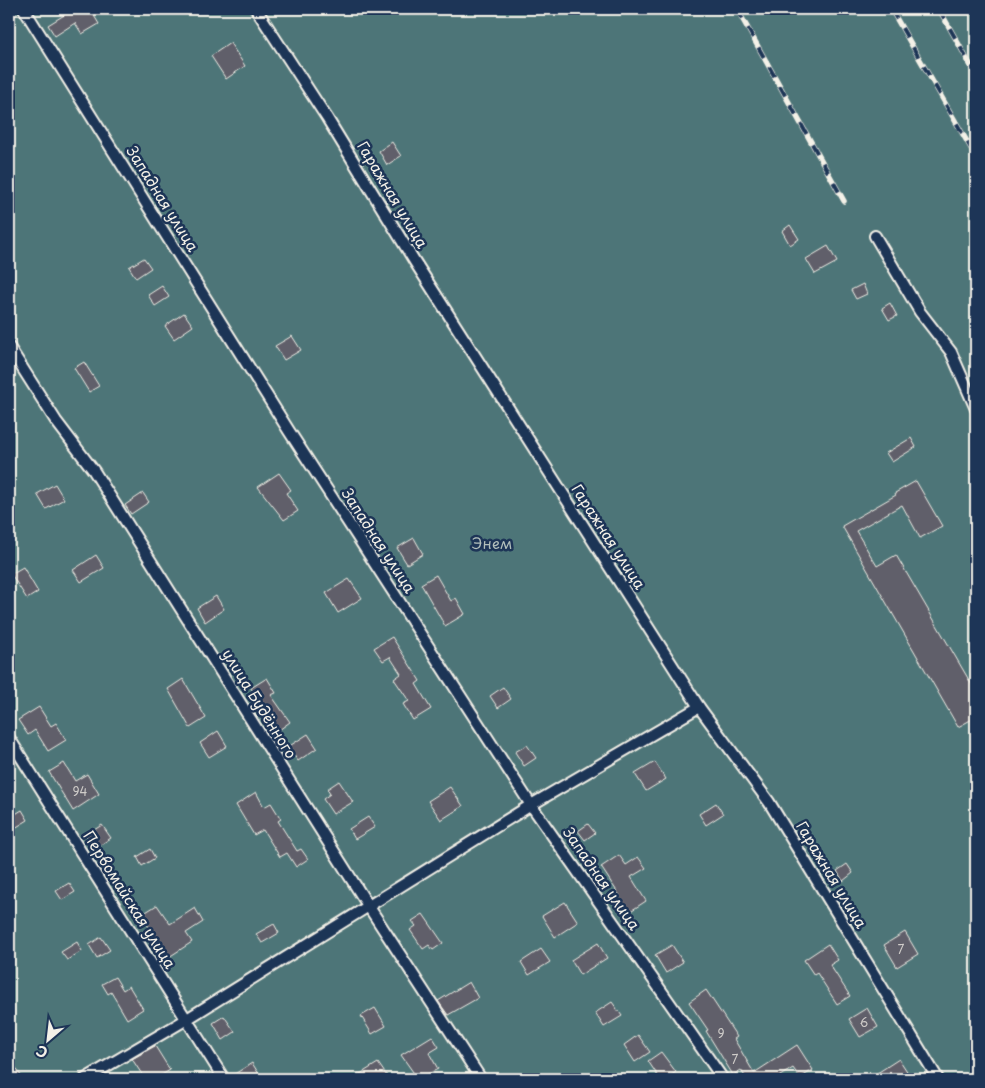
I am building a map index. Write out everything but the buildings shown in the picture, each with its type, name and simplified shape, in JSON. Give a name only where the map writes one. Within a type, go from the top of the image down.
[{"type":"street","name":"Западная улица","points":[[24,9],[289,431],[531,805],[724,1079]]},
{"type":"street","name":"Гаражная улица","points":[[256,9],[327,118],[420,270],[699,707],[769,802],[938,1079]]},
{"type":"street","points":[[875,236],[920,312],[951,352],[976,410]]},
{"type":"street","name":"улица Будённого","points":[[9,348],[56,420],[94,471],[369,906],[481,1079]]},
{"type":"street","points":[[85,1079],[187,1020],[531,805],[699,707]]},
{"type":"street","name":"Первомайская улица","points":[[9,738],[224,1079]]},
{"type":"green space","name":"Энем","points":[[9,9],[976,9],[976,1079],[9,1079]]},
{"type":"railway","points":[[737,9],[844,201]]},
{"type":"railway","points":[[891,9],[976,157]]},
{"type":"railway","points":[[939,9],[976,75]]}]
